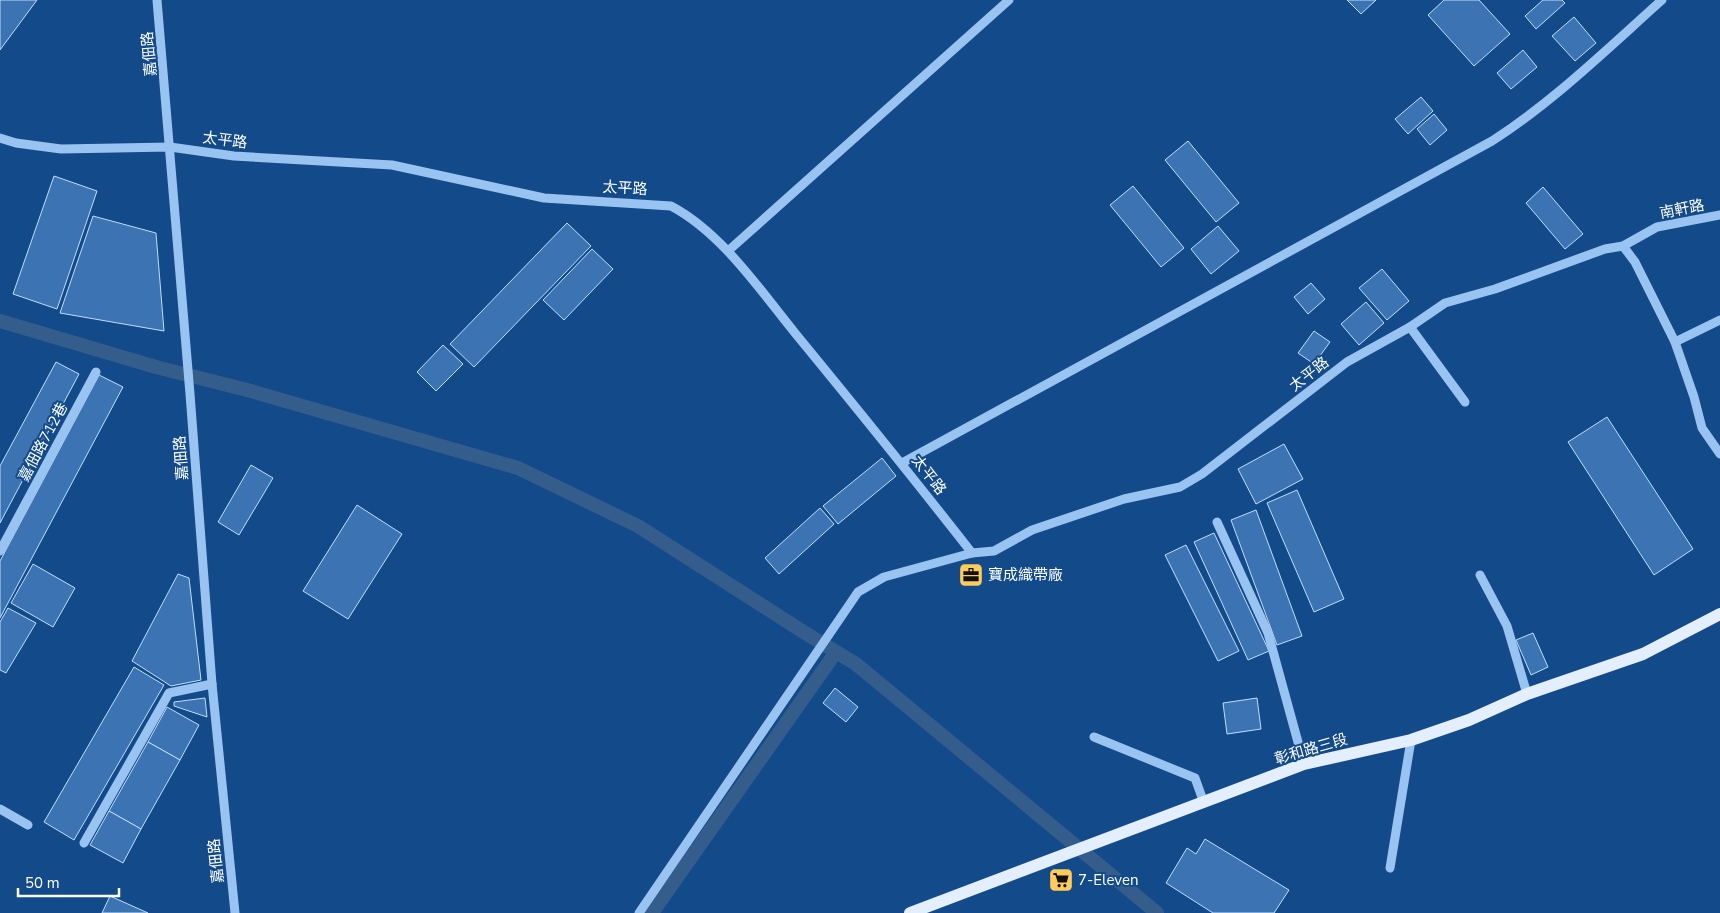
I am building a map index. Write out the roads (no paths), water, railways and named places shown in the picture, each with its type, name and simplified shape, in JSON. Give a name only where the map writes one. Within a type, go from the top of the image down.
[{"type":"main road","name":"彰和路三段","points":[[910,913],[1304,764],[1411,740],[1469,720],[1527,694],[1643,654],[1720,614]]},
{"type":"street","name":"嘉佃路","points":[[157,0],[212,684],[235,913]]},
{"type":"street","points":[[728,251],[1008,0]]},
{"type":"street","points":[[902,464],[1492,141],[1511,129],[1566,86],[1662,0]]},
{"type":"street","name":"太平路","points":[[0,138],[16,143],[61,149],[170,147],[234,156],[392,165],[544,198],[672,206],[686,213],[728,251],[972,553],[994,551],[1032,530],[1124,500],[1180,487],[1202,474],[1347,362],[1410,327],[1445,302],[1495,289],[1605,249],[1623,246]]},
{"type":"street","name":"南軒路","points":[[1623,246],[1657,227],[1720,215]]},
{"type":"street","points":[[1623,246],[1635,262],[1675,342],[1694,397],[1702,428],[1720,454]]},
{"type":"street","points":[[1675,342],[1720,320]]},
{"type":"street","points":[[1410,327],[1465,402]]},
{"type":"street","name":"嘉佃路712巷","points":[[0,551],[96,372]]},
{"type":"street","points":[[1217,522],[1268,633],[1304,764]]},
{"type":"street","points":[[639,913],[858,592],[884,577],[972,553]]},
{"type":"street","points":[[1480,576],[1507,626],[1527,694]]},
{"type":"street","points":[[84,843],[169,693],[212,684]]},
{"type":"street","points":[[1094,738],[1195,778],[1204,803]]},
{"type":"street","points":[[1390,868],[1411,740]]},
{"type":"street","points":[[0,809],[28,825]]},
{"type":"waterway","points":[[0,321],[156,367],[247,390],[518,468],[638,526],[856,664],[1157,913]]},
{"type":"waterway","points":[[652,913],[836,652]]},
{"type":"place","name":"寶成織帶廠","points":[[971,575]]},
{"type":"place","name":"7-Eleven","points":[[1061,880]]}]
